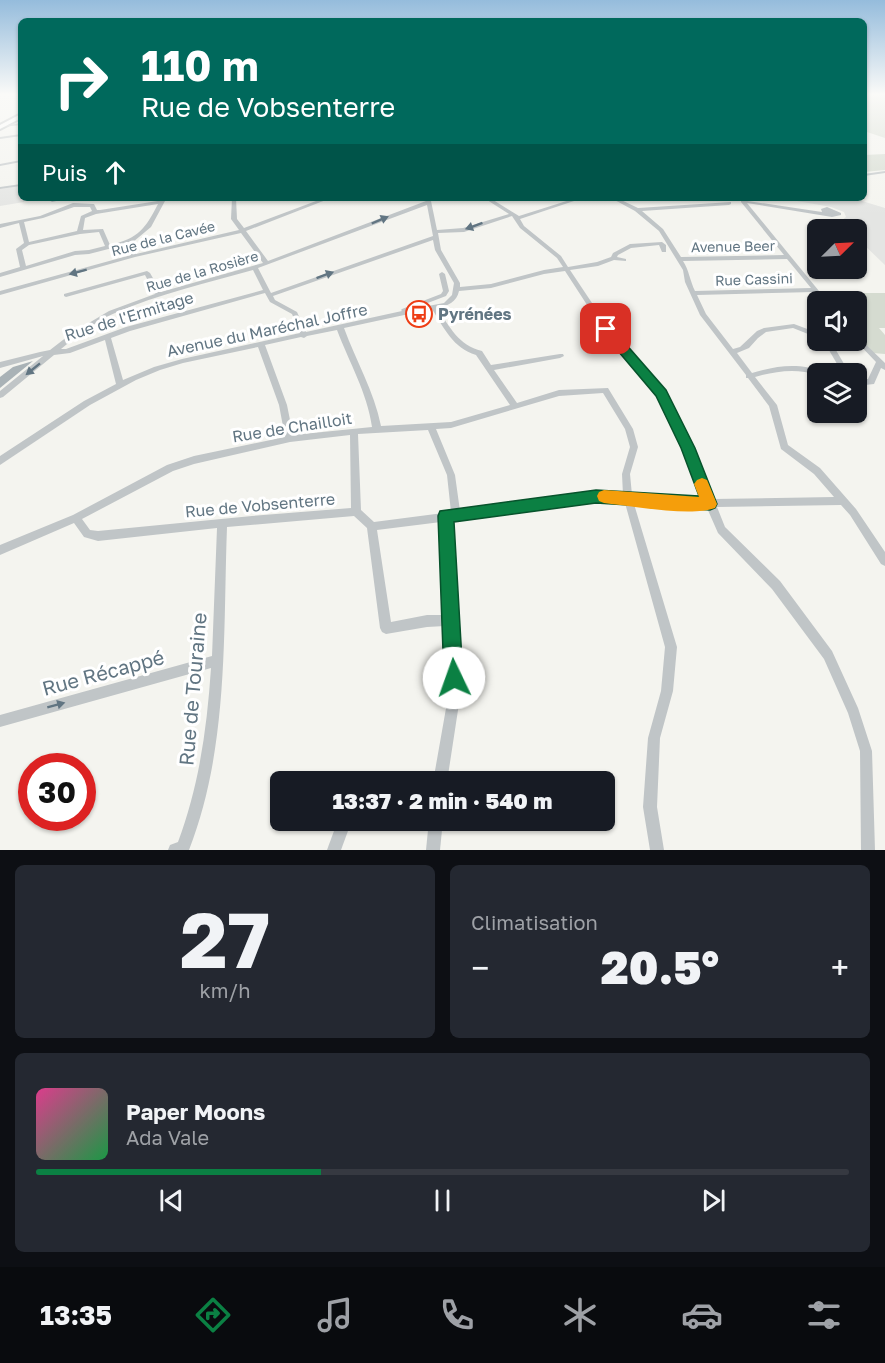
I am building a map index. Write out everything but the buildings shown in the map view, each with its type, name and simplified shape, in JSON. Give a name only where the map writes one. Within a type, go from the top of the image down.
[{"type":"street","points":[[0,138],[18,135]]},
{"type":"street","points":[[0,165],[18,162]]},
{"type":"street","points":[[867,175],[885,172]]},
{"type":"street","points":[[0,188],[18,185]]},
{"type":"street","points":[[73,205],[74,201]]},
{"type":"street","points":[[80,232],[83,218],[95,212],[156,201]]},
{"type":"street","points":[[0,275],[23,267],[130,242],[149,226],[162,201]]},
{"type":"street","points":[[234,201],[234,219],[267,264]]},
{"type":"street","name":"Rue de la Cavée","points":[[0,293],[134,256],[242,231],[321,201]]},
{"type":"street","name":"Rue de la Rosière","points":[[0,395],[52,352],[111,312],[159,295],[267,264],[426,201]]},
{"type":"street","points":[[429,201],[440,254],[456,280],[458,289],[491,286],[567,267],[598,264],[614,258],[624,260]]},
{"type":"street","points":[[491,201],[516,216],[522,227],[556,253],[606,329],[662,393],[722,530],[776,585],[828,655],[854,712],[866,751],[868,850]]},
{"type":"street","name":"Rue de l'Ermitage","points":[[0,366],[52,352],[67,351],[107,336],[268,293],[435,235],[464,230],[570,201]]},
{"type":"street","points":[[620,201],[638,210],[661,230],[667,249]]},
{"type":"street","points":[[725,201],[729,203]]},
{"type":"street","points":[[638,210],[744,202],[825,212]]},
{"type":"street","points":[[744,202],[815,290]]},
{"type":"street","points":[[0,226],[73,205],[92,205],[95,212]]},
{"type":"street","points":[[21,221],[27,244]]},
{"type":"street","points":[[23,267],[19,249],[27,244],[80,232],[101,230],[108,246]]},
{"type":"street","points":[[130,242],[134,256]]},
{"type":"street","points":[[614,258],[615,254],[630,246],[651,242],[662,244],[680,259],[703,315],[772,405],[784,447],[817,471],[853,512],[885,561]]},
{"type":"street","name":"Avenue Beer","points":[[680,259],[788,257]]},
{"type":"street","points":[[255,268],[272,300],[295,313],[304,336]]},
{"type":"street","points":[[66,296],[147,273],[159,295]]},
{"type":"street","points":[[403,315],[404,310],[444,295],[446,291],[442,274]]},
{"type":"street","name":"Avenue du Maréchal Joffre","points":[[0,461],[120,384],[171,363],[435,309],[450,302],[458,289]]},
{"type":"street","name":"Rue Cassini","points":[[694,293],[815,290]]},
{"type":"street","points":[[435,309],[456,342],[466,350],[479,353],[515,406]]},
{"type":"street","points":[[731,352],[744,350],[764,330],[794,326],[807,331]]},
{"type":"street","points":[[340,328],[349,354],[375,410],[377,429]]},
{"type":"street","points":[[107,336],[120,384]]},
{"type":"street","points":[[261,345],[283,405],[290,439]]},
{"type":"street","points":[[867,348],[884,364]]},
{"type":"street","points":[[489,368],[560,356]]},
{"type":"street","points":[[867,382],[871,382],[879,364],[884,364]]},
{"type":"street","points":[[749,376],[794,366],[807,367]]},
{"type":"street","name":"Rue de Chailloit","points":[[0,550],[76,518],[170,468],[194,460],[290,439],[377,429],[451,425],[560,393],[605,390],[629,429],[634,447],[626,474],[628,498]]},
{"type":"street","points":[[431,427],[451,475],[451,620],[454,697],[442,771]]},
{"type":"street","points":[[354,431],[356,512]]},
{"type":"street","points":[[451,620],[427,621],[386,628],[372,526],[596,496],[710,504],[841,501]]},
{"type":"street","points":[[628,498],[670,647],[667,692],[654,738],[650,807],[657,850]]},
{"type":"street","name":"Rue de Vobsenterre","points":[[76,518],[87,534],[98,536],[356,512],[372,526]]},
{"type":"street","name":"Rue de Touraine","points":[[180,849],[203,782],[213,719],[222,523]]},
{"type":"street","name":"Rue Récappé","points":[[0,721],[216,661]]},
{"type":"street","points":[[334,850],[341,831]]},
{"type":"street","points":[[433,850],[435,831]]},
{"type":"shaded area","points":[[885,154],[885,170],[867,172],[867,155]]},
{"type":"shaded area","points":[[18,186],[18,201],[24,202],[0,206],[0,189]]},
{"type":"shaded area","points":[[797,201],[862,201],[885,208],[885,265],[867,248],[867,219],[844,219],[846,217],[844,212],[831,207]]},
{"type":"shaded area","points":[[867,293],[885,293],[885,328],[879,328],[885,335],[885,354],[873,353],[867,346]]},
{"type":"slow traffic","points":[[604,496],[680,504],[710,504],[702,484]]},
{"type":"place","name":"Pyrénées","points":[[419,314]]},
{"type":"route","points":[[454,678],[446,516],[596,496],[618,496],[680,504],[710,504],[688,448],[662,393],[606,329]]}]
